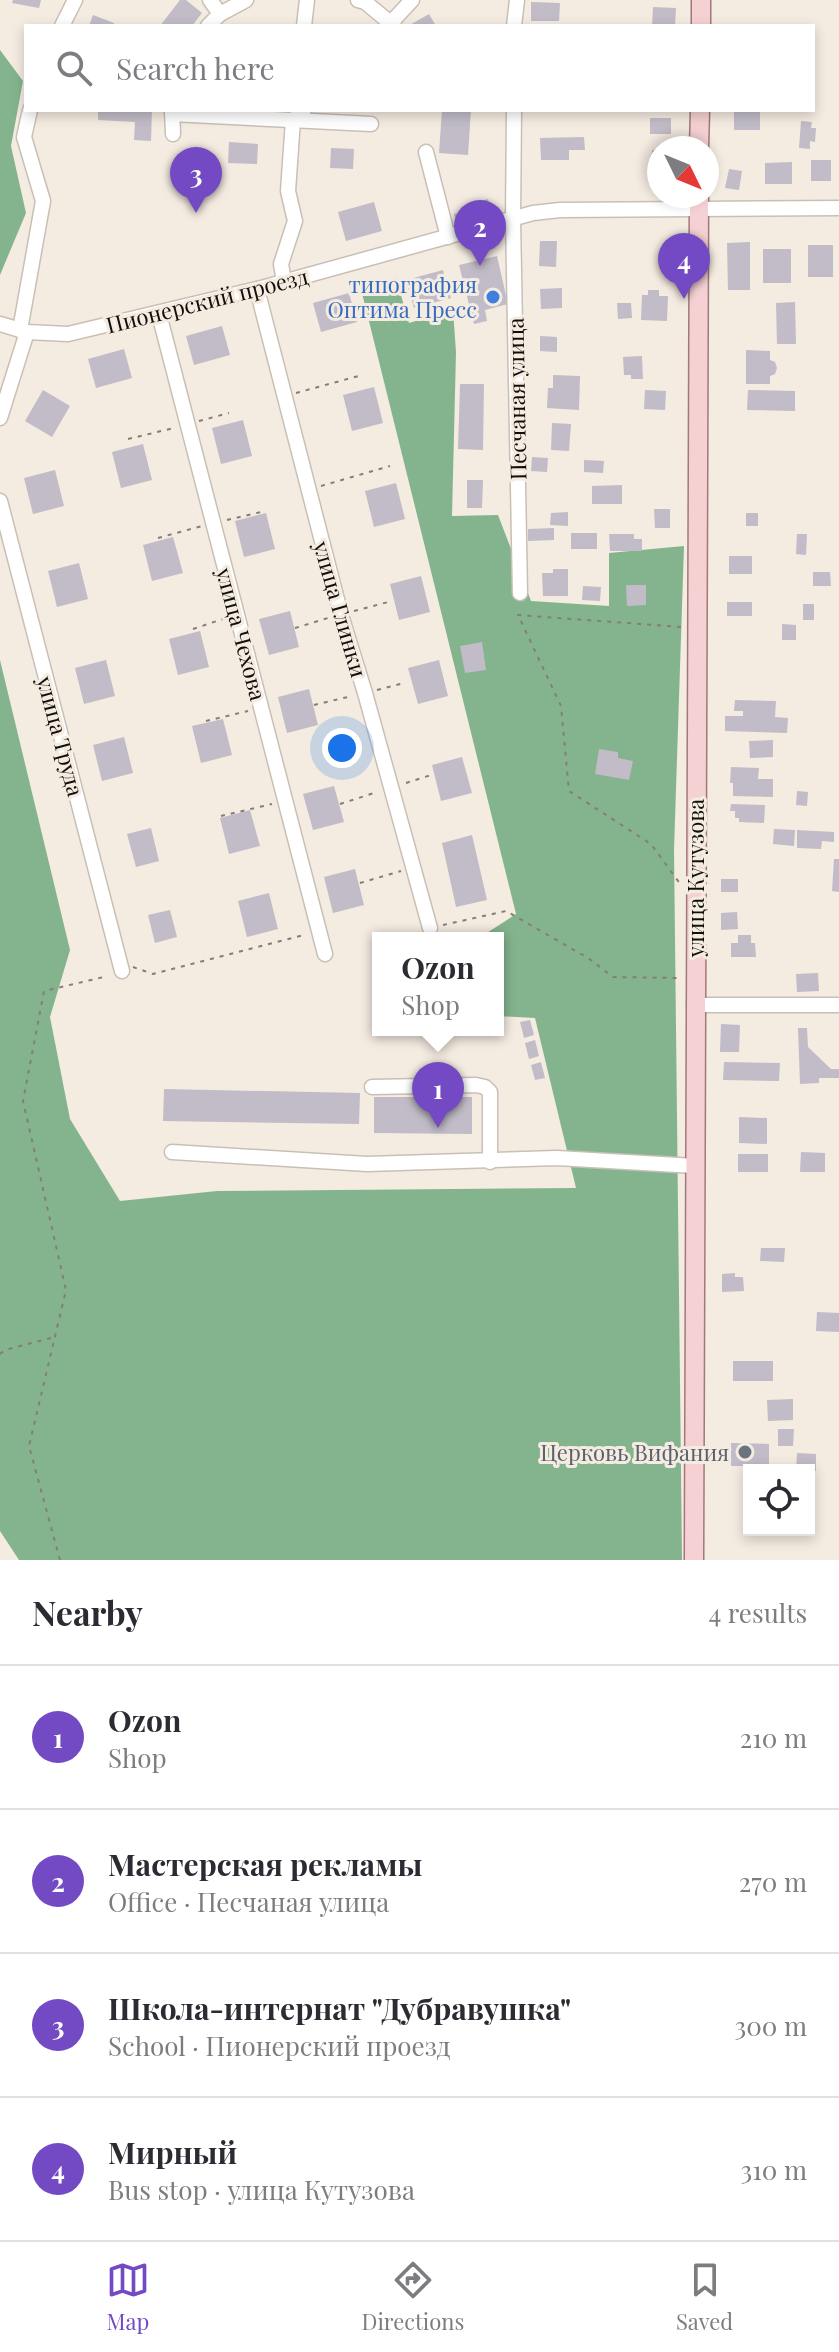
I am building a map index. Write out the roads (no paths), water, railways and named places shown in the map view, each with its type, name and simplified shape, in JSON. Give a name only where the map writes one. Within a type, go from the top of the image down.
[{"type":"main road","points":[[701,0],[701,24]]},
{"type":"main road","points":[[699,136],[700,112]]},
{"type":"main road","name":"улица Кутузова","points":[[694,1560],[699,208]]},
{"type":"street","points":[[63,24],[75,0]]},
{"type":"street","points":[[210,0],[220,14]]},
{"type":"street","points":[[210,24],[220,14],[246,0]]},
{"type":"street","points":[[304,24],[307,0]]},
{"type":"street","points":[[358,0],[365,2],[390,24]]},
{"type":"street","points":[[392,24],[412,0]]},
{"type":"street","points":[[514,24],[517,0]]},
{"type":"street","points":[[0,418],[23,331],[43,201],[24,137],[30,112]]},
{"type":"street","points":[[173,134],[172,112],[297,113],[371,124]]},
{"type":"street","name":"Песчаная улица","points":[[514,112],[520,593]]},
{"type":"street","points":[[284,282],[281,264],[295,221],[288,191],[297,113]]},
{"type":"street","points":[[426,152],[448,237]]},
{"type":"street","name":"Пионерский проезд","points":[[719,203],[839,208]]},
{"type":"street","name":"Пионерский проезд","points":[[0,324],[23,331],[68,334],[284,282],[533,213],[647,205]]},
{"type":"street","name":"улица Глинки","points":[[257,289],[341,615],[430,928]]},
{"type":"street","name":"улица Чехова","points":[[159,314],[325,954]]},
{"type":"street","name":"улица Труда","points":[[0,501],[122,971]]},
{"type":"street","points":[[694,1005],[839,1005]]},
{"type":"street","points":[[372,1087],[485,1087],[490,1092],[490,1162]]},
{"type":"street","points":[[172,1152],[367,1164],[557,1158],[695,1166]]},
{"type":"place","name":"Школа-интернат \"Дубравушка\"","points":[[196,213]]},
{"type":"place","name":"Мастерская рекламы","points":[[480,266]]},
{"type":"place","name":"типография Оптима Пресс","points":[[493,297]]},
{"type":"place","name":"Мирный","points":[[684,299]]},
{"type":"place","name":"Ozon","points":[[438,1128]]},
{"type":"place","name":"Церковь Вифания","points":[[745,1452]]}]
